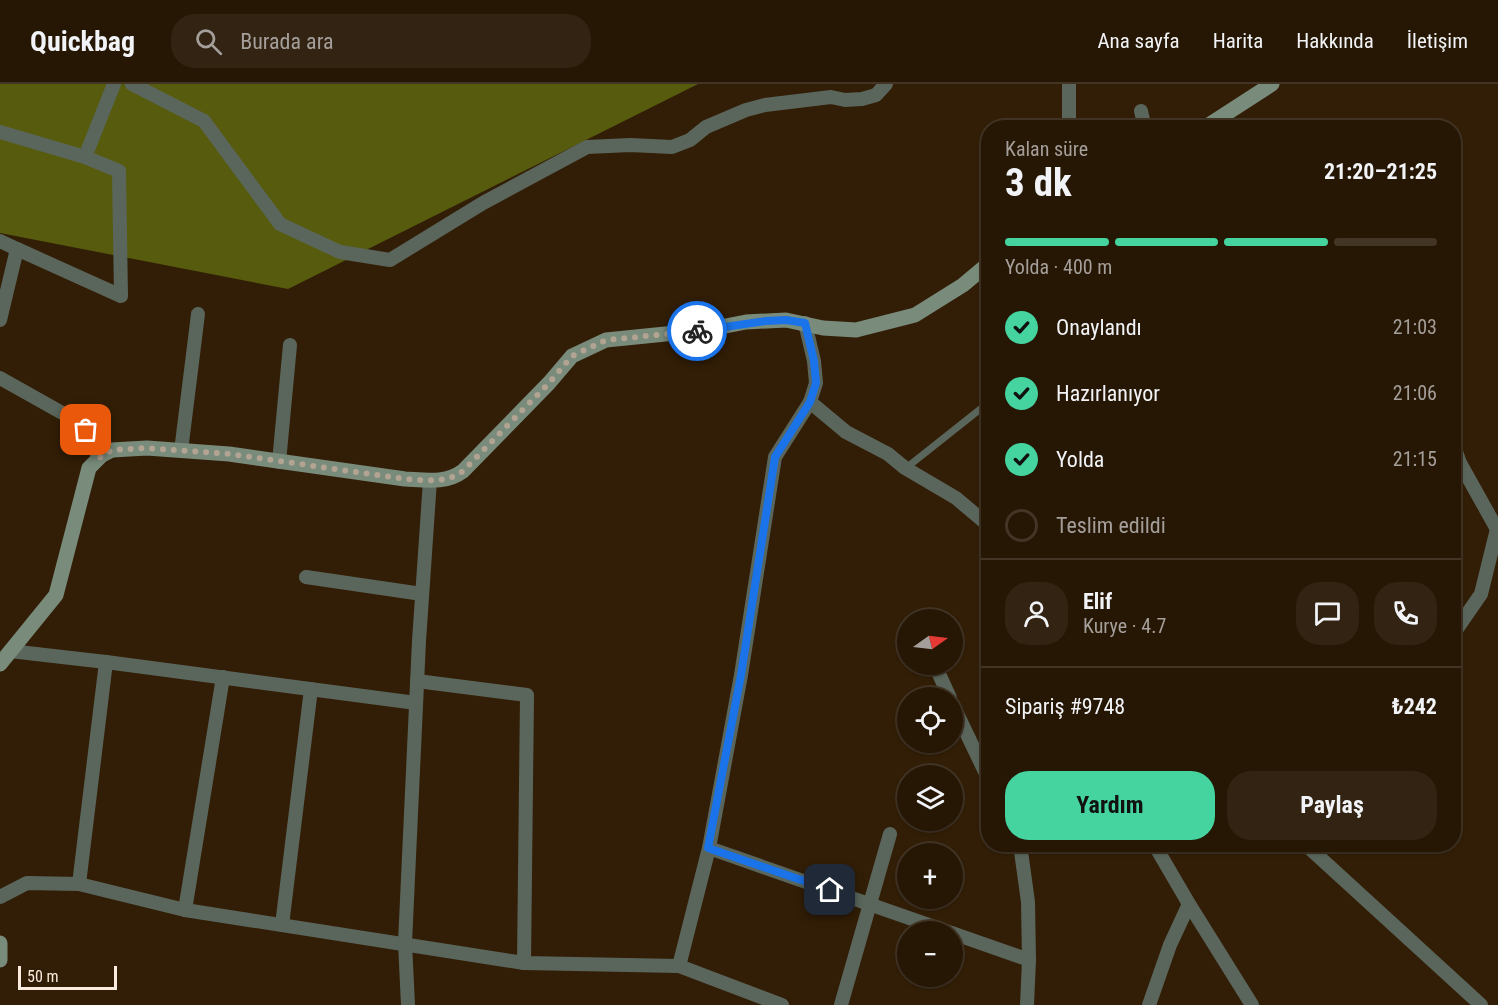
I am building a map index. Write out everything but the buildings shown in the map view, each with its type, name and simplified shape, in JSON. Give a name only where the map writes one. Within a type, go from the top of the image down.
[{"type":"street","points":[[85,157],[114,84]]},
{"type":"street","points":[[132,84],[204,121],[280,224],[340,252],[390,260],[483,203],[587,147],[630,145],[672,147],[690,140],[706,127],[746,110],[765,105],[831,97],[845,100],[862,99],[876,95],[886,84]]},
{"type":"street","points":[[1069,84],[1069,120]]},
{"type":"street","points":[[1216,120],[1272,84]]},
{"type":"street","points":[[1142,111],[1144,120]]},
{"type":"street","points":[[0,132],[85,157],[119,171],[122,296],[0,241]]},
{"type":"street","points":[[0,320],[17,249]]},
{"type":"street","points":[[0,664],[56,595],[88,468],[112,450],[124,448],[230,454],[381,476],[430,480],[452,478],[463,471],[549,383],[572,356],[606,340],[705,330],[746,322],[786,320],[823,328],[856,330],[915,315],[963,285],[981,270]]},
{"type":"street","points":[[181,451],[198,314]]},
{"type":"street","points":[[679,966],[708,848],[741,675],[775,457],[810,402],[816,383],[814,361],[805,323]]},
{"type":"street","points":[[279,462],[290,345]]},
{"type":"street","points":[[0,378],[73,419],[86,430],[99,458]]},
{"type":"street","points":[[810,402],[846,432],[888,454],[905,468],[956,498],[981,519]]},
{"type":"street","points":[[1461,465],[1498,530],[1480,594],[1461,622]]},
{"type":"street","points":[[408,1005],[405,944],[417,681],[430,480]]},
{"type":"street","points":[[306,577],[422,594]]},
{"type":"street","points":[[10,651],[416,703]]},
{"type":"street","points":[[79,884],[106,662]]},
{"type":"street","points":[[185,910],[223,677]]},
{"type":"street","points":[[417,681],[528,695],[524,963]]},
{"type":"street","points":[[282,925],[311,689]]},
{"type":"street","points":[[963,725],[981,762]]},
{"type":"street","points":[[841,1005],[891,834]]},
{"type":"street","points":[[708,848],[920,921]]},
{"type":"street","points":[[1022,852],[1028,902],[1028,1005]]},
{"type":"street","points":[[1159,852],[1252,1005]]},
{"type":"street","points":[[1314,852],[1481,1005]]},
{"type":"street","points":[[0,897],[27,883],[79,884],[185,910],[524,963],[679,966],[782,1005]]},
{"type":"street","points":[[1149,1005],[1170,945],[1189,904]]},
{"type":"street","points":[[963,936],[1029,960]]},
{"type":"street","points":[[0,943],[0,960]]},
{"type":"lane","points":[[905,468],[981,408]]},
{"type":"shaded area","points":[[0,84],[698,84],[288,289],[0,233]]},
{"type":"way so far","points":[[86,430],[99,458],[112,450],[147,448],[230,454],[405,479],[452,478],[463,471],[549,383],[572,356],[606,340],[697,331]]},
{"type":"route","points":[[697,331],[746,322],[786,320],[805,323],[814,361],[816,383],[810,402],[775,457],[741,675],[708,848],[830,890]]}]
